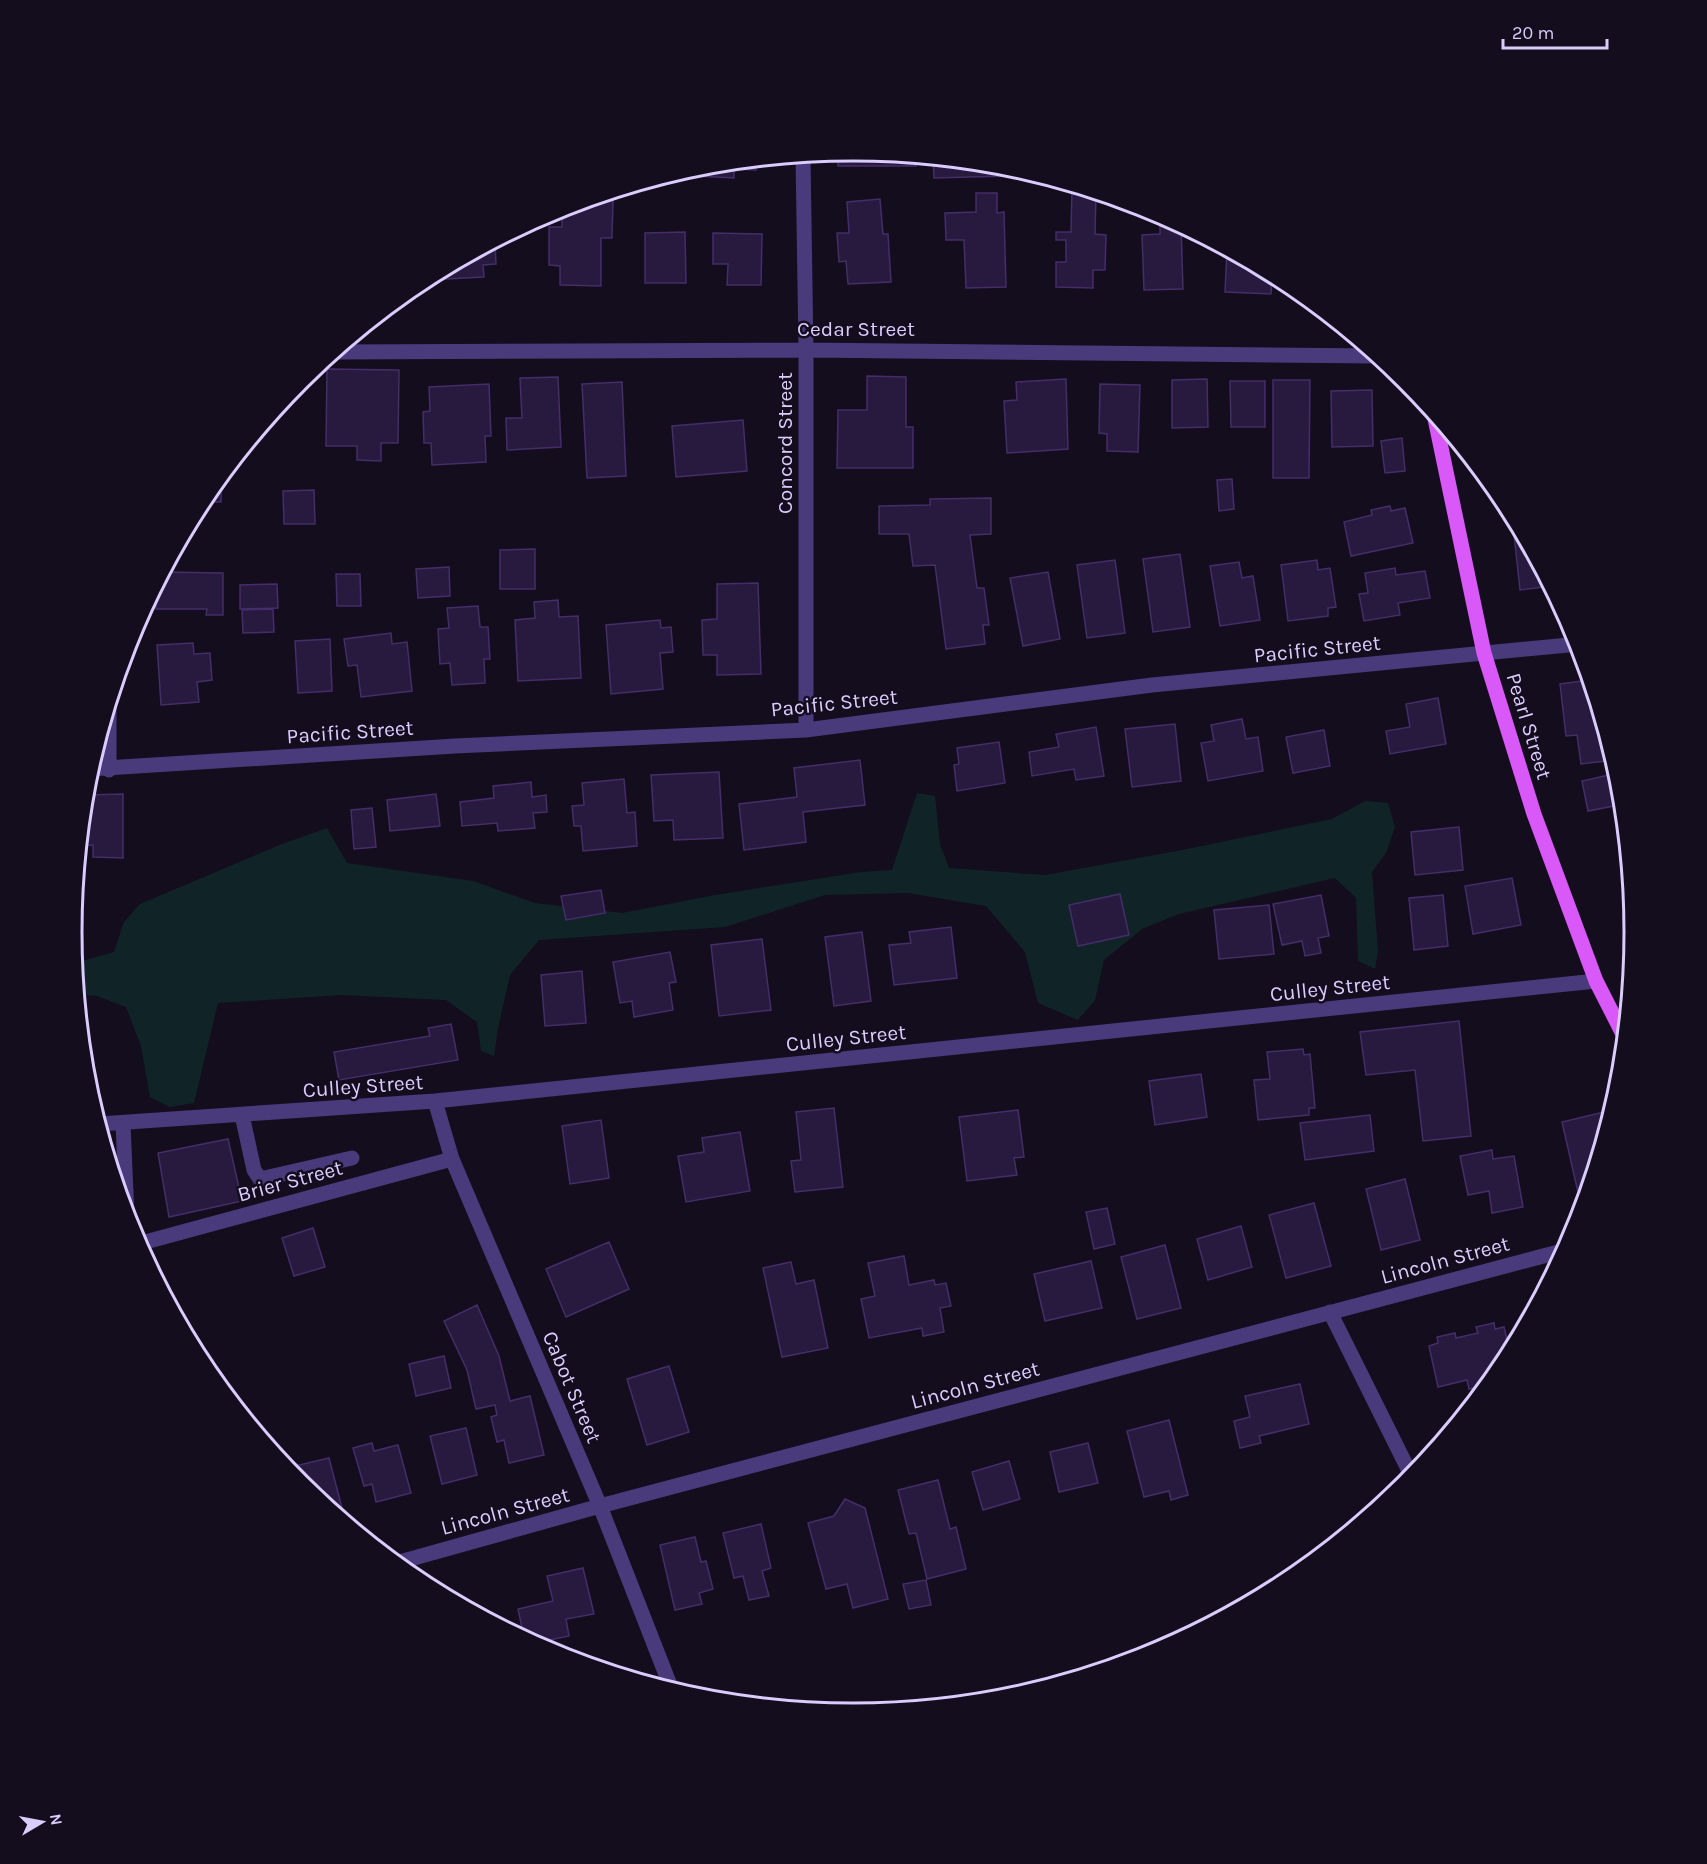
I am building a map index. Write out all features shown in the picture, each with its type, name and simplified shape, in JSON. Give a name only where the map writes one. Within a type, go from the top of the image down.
[{"type":"main road","name":"Pearl Street","points":[[1437,429],[1484,653],[1534,814],[1596,981],[1619,1026]]},
{"type":"street","name":"Concord Street","points":[[803,163],[806,350],[806,730]]},
{"type":"street","name":"Cedar Street","points":[[345,352],[806,350],[1366,356]]},
{"type":"street","name":"Pacific Street","points":[[100,770],[455,746],[806,730],[1152,686],[1569,645]]},
{"type":"street","points":[[109,732],[109,770]]},
{"type":"street","name":"Culley Street","points":[[107,1124],[435,1101],[1596,981]]},
{"type":"street","name":"Cabot Street","points":[[435,1101],[452,1159],[600,1506],[668,1680]]},
{"type":"street","points":[[242,1115],[254,1170],[260,1179],[352,1158]]},
{"type":"street","points":[[123,1123],[126,1187]]},
{"type":"street","name":"Brier Street","points":[[148,1241],[452,1159]]},
{"type":"street","name":"Lincoln Street","points":[[407,1560],[600,1506],[1554,1253]]},
{"type":"street","points":[[1330,1312],[1407,1468]]},
{"type":"green space","points":[[917,793],[935,796],[940,844],[949,868],[1045,875],[1332,819],[1365,801],[1388,803],[1395,827],[1386,853],[1372,872],[1378,952],[1375,969],[1358,961],[1356,898],[1335,878],[1179,914],[1142,929],[1104,960],[1095,1000],[1078,1020],[1038,1003],[1025,952],[986,906],[908,893],[825,895],[725,927],[539,940],[510,975],[494,1056],[481,1051],[477,1022],[446,1000],[341,995],[218,1003],[194,1103],[170,1107],[150,1097],[141,1046],[126,1007],[97,996],[85,995],[83,961],[114,952],[124,922],[140,904],[282,844],[327,828],[347,863],[473,881],[535,903],[622,913],[715,895],[861,872],[892,870]]},
{"type":"building","points":[[854,161],[916,164],[916,166],[838,166],[838,162]]},
{"type":"building","points":[[933,166],[1004,176],[934,178]]},
{"type":"building","points":[[734,171],[734,178],[702,176]]},
{"type":"building","points":[[976,193],[997,193],[997,213],[1004,212],[1006,287],[966,288],[964,240],[946,240],[945,213],[976,212]]},
{"type":"building","points":[[1072,193],[1096,200],[1095,234],[1106,235],[1105,270],[1093,270],[1093,288],[1056,287],[1056,262],[1066,262],[1066,240],[1056,240],[1056,232],[1071,232]]},
{"type":"building","points":[[880,199],[883,234],[888,234],[891,282],[848,284],[846,261],[839,262],[837,233],[849,233],[847,202]]},
{"type":"building","points":[[613,201],[612,238],[601,238],[601,286],[560,285],[560,266],[549,265],[549,227],[562,227],[562,218]]},
{"type":"building","points":[[1160,225],[1181,235],[1183,289],[1144,290],[1142,235],[1160,234]]},
{"type":"building","points":[[685,232],[686,283],[645,283],[645,233]]},
{"type":"building","points":[[713,233],[762,234],[761,285],[727,285],[728,264],[713,264]]},
{"type":"building","points":[[495,250],[496,264],[483,265],[484,277],[446,279]]},
{"type":"building","points":[[1227,258],[1271,284],[1271,294],[1225,292]]},
{"type":"building","points":[[327,369],[399,370],[398,443],[381,443],[381,461],[357,460],[357,446],[326,446]]},
{"type":"building","points":[[867,376],[906,377],[906,427],[913,427],[913,468],[837,468],[838,410],[867,410]]},
{"type":"building","points":[[558,377],[561,447],[507,450],[506,418],[522,418],[520,378]]},
{"type":"building","points":[[1066,379],[1068,449],[1007,453],[1004,401],[1017,400],[1016,382]]},
{"type":"building","points":[[1207,379],[1208,427],[1172,428],[1172,380]]},
{"type":"building","points":[[1273,380],[1310,380],[1309,478],[1273,478]]},
{"type":"building","points":[[1230,381],[1265,381],[1265,427],[1231,427]]},
{"type":"building","points":[[622,382],[626,476],[587,478],[582,384]]},
{"type":"building","points":[[489,384],[491,436],[485,436],[486,462],[432,465],[431,443],[424,443],[423,412],[430,411],[429,387]]},
{"type":"building","points":[[1100,384],[1140,385],[1138,452],[1107,451],[1107,434],[1099,433]]},
{"type":"building","points":[[1372,390],[1373,446],[1332,447],[1331,391]]},
{"type":"building","points":[[743,420],[747,471],[676,477],[672,426]]},
{"type":"building","points":[[1402,438],[1405,471],[1385,473],[1381,441]]},
{"type":"building","points":[[1232,479],[1234,509],[1219,511],[1217,480]]},
{"type":"building","points":[[314,490],[315,524],[284,524],[283,491]]},
{"type":"building","points":[[221,492],[221,502],[213,502]]},
{"type":"building","points":[[991,498],[991,534],[970,535],[977,588],[984,588],[989,625],[983,625],[985,644],[946,649],[935,565],[913,566],[909,534],[879,534],[879,506],[930,505],[930,499]]},
{"type":"building","points":[[1390,506],[1391,511],[1405,508],[1413,543],[1351,556],[1344,522],[1372,515],[1371,510]]},
{"type":"building","points":[[1514,536],[1543,587],[1520,590]]},
{"type":"building","points":[[535,549],[535,589],[500,589],[500,550]]},
{"type":"building","points":[[1180,554],[1190,627],[1153,632],[1143,559]]},
{"type":"building","points":[[1115,560],[1125,633],[1087,638],[1077,565]]},
{"type":"building","points":[[1317,560],[1318,570],[1330,568],[1336,607],[1328,608],[1328,616],[1288,621],[1281,565]]},
{"type":"building","points":[[1239,562],[1242,578],[1253,576],[1260,620],[1220,626],[1210,566]]},
{"type":"building","points":[[449,567],[450,596],[418,598],[416,569]]},
{"type":"building","points":[[1395,568],[1396,575],[1425,571],[1430,598],[1398,603],[1400,615],[1364,621],[1359,594],[1368,593],[1365,573]]},
{"type":"building","points":[[172,572],[223,573],[223,615],[206,615],[207,609],[156,609],[156,604]]},
{"type":"building","points":[[1048,572],[1060,639],[1023,646],[1010,578]]},
{"type":"building","points":[[336,574],[360,574],[361,606],[337,606]]},
{"type":"building","points":[[758,583],[761,674],[717,675],[717,655],[703,655],[702,620],[717,619],[717,584]]},
{"type":"building","points":[[277,584],[278,608],[240,609],[240,585]]},
{"type":"building","points":[[558,600],[559,617],[578,616],[581,678],[518,681],[515,620],[535,618],[534,602]]},
{"type":"building","points":[[478,606],[480,627],[488,627],[490,659],[484,659],[485,683],[452,685],[450,663],[440,664],[438,629],[449,628],[447,608]]},
{"type":"building","points":[[273,609],[274,632],[243,633],[242,610]]},
{"type":"building","points":[[660,620],[661,628],[671,627],[673,652],[660,653],[663,689],[611,694],[606,625]]},
{"type":"building","points":[[391,633],[392,644],[407,642],[412,691],[361,697],[357,665],[348,666],[344,639]]},
{"type":"building","points":[[330,639],[332,691],[298,693],[295,641]]},
{"type":"building","points":[[193,643],[194,654],[210,653],[212,680],[197,682],[199,702],[161,705],[157,645]]},
{"type":"building","points":[[1583,681],[1605,761],[1581,764],[1577,735],[1566,736],[1560,684]]},
{"type":"building","points":[[1438,698],[1446,744],[1390,754],[1386,731],[1410,727],[1406,704]]},
{"type":"building","points":[[1242,719],[1246,739],[1258,737],[1263,771],[1208,781],[1201,743],[1214,741],[1211,725]]},
{"type":"building","points":[[1175,724],[1181,781],[1132,787],[1125,729]]},
{"type":"building","points":[[1096,727],[1104,776],[1076,780],[1074,769],[1032,776],[1029,752],[1059,747],[1056,734]]},
{"type":"building","points":[[1324,730],[1330,766],[1293,773],[1286,737]]},
{"type":"building","points":[[999,742],[1005,783],[957,791],[954,765],[959,764],[957,748]]},
{"type":"building","points":[[860,760],[865,805],[803,812],[806,842],[744,850],[739,804],[797,797],[794,768]]},
{"type":"building","points":[[719,772],[723,838],[674,840],[673,820],[654,821],[651,775]]},
{"type":"building","points":[[1608,775],[1614,806],[1588,811],[1582,781]]},
{"type":"building","points":[[624,779],[627,813],[635,812],[637,846],[583,851],[581,826],[574,826],[572,806],[584,805],[582,783]]},
{"type":"building","points":[[531,782],[532,797],[546,795],[547,812],[533,813],[535,828],[498,831],[497,823],[462,826],[460,802],[494,798],[493,786]]},
{"type":"building","points":[[123,794],[123,858],[93,857],[93,845],[88,845],[95,795]]},
{"type":"building","points":[[436,794],[440,826],[390,831],[387,800]]},
{"type":"building","points":[[372,808],[376,847],[354,849],[351,810]]},
{"type":"building","points":[[1459,827],[1463,870],[1415,875],[1411,832]]},
{"type":"building","points":[[1512,878],[1521,925],[1473,934],[1465,886]]},
{"type":"building","points":[[601,890],[605,913],[566,920],[561,896]]},
{"type":"building","points":[[1120,894],[1129,935],[1078,946],[1069,905]]},
{"type":"building","points":[[1321,895],[1329,936],[1318,938],[1321,953],[1305,956],[1302,941],[1282,945],[1273,904]]},
{"type":"building","points":[[1443,895],[1448,946],[1414,950],[1409,898]]},
{"type":"building","points":[[1269,905],[1274,954],[1219,959],[1214,910]]},
{"type":"building","points":[[951,927],[957,978],[894,985],[889,945],[911,943],[909,932]]},
{"type":"building","points":[[862,932],[871,1001],[834,1006],[825,937]]},
{"type":"building","points":[[762,939],[771,1010],[719,1016],[711,945]]},
{"type":"building","points":[[670,952],[676,982],[669,983],[673,1010],[634,1017],[632,1001],[620,1003],[613,962]]},
{"type":"building","points":[[582,971],[586,1023],[545,1026],[541,975]]},
{"type":"building","points":[[1459,1021],[1471,1136],[1423,1141],[1415,1070],[1366,1075],[1360,1032]]},
{"type":"building","points":[[451,1024],[458,1060],[339,1080],[334,1052],[430,1036],[428,1028]]},
{"type":"building","points":[[1303,1049],[1304,1055],[1310,1054],[1315,1108],[1309,1108],[1309,1115],[1258,1120],[1254,1080],[1270,1079],[1267,1052]]},
{"type":"building","points":[[1201,1074],[1207,1117],[1155,1125],[1149,1081]]},
{"type":"building","points":[[834,1108],[843,1187],[795,1192],[791,1161],[801,1160],[796,1112]]},
{"type":"building","points":[[1018,1110],[1024,1157],[1014,1158],[1017,1175],[967,1181],[959,1117]]},
{"type":"building","points":[[1603,1112],[1578,1194],[1562,1122]]},
{"type":"building","points":[[1370,1115],[1374,1151],[1305,1160],[1300,1123]]},
{"type":"building","points":[[601,1120],[609,1178],[570,1184],[562,1126]]},
{"type":"building","points":[[740,1132],[750,1191],[686,1202],[678,1156],[704,1152],[702,1138]]},
{"type":"building","points":[[228,1139],[242,1201],[169,1217],[158,1153]]},
{"type":"building","points":[[1492,1150],[1493,1159],[1514,1156],[1523,1207],[1492,1213],[1489,1191],[1468,1195],[1460,1156]]},
{"type":"building","points":[[1405,1179],[1420,1240],[1381,1250],[1366,1189]]},
{"type":"building","points":[[1314,1203],[1331,1266],[1286,1278],[1269,1215]]},
{"type":"building","points":[[1107,1208],[1115,1244],[1094,1249],[1086,1212]]},
{"type":"building","points":[[1241,1226],[1252,1267],[1208,1280],[1197,1239]]},
{"type":"building","points":[[313,1228],[325,1267],[294,1276],[282,1238]]},
{"type":"building","points":[[609,1242],[629,1289],[566,1317],[546,1269]]},
{"type":"building","points":[[1165,1245],[1181,1308],[1137,1319],[1121,1257]]},
{"type":"building","points":[[904,1256],[909,1285],[934,1280],[935,1285],[946,1283],[951,1306],[940,1308],[944,1332],[923,1336],[922,1328],[869,1338],[861,1299],[875,1296],[868,1263]]},
{"type":"building","points":[[1091,1261],[1102,1308],[1045,1321],[1034,1274]]},
{"type":"building","points":[[791,1262],[796,1284],[814,1280],[828,1348],[782,1357],[763,1268]]},
{"type":"building","points":[[477,1305],[499,1356],[510,1401],[530,1396],[544,1455],[509,1463],[504,1440],[497,1442],[491,1417],[497,1415],[495,1405],[476,1409],[467,1370],[444,1321]]},
{"type":"building","points":[[1494,1323],[1495,1329],[1504,1327],[1507,1340],[1475,1388],[1469,1389],[1467,1380],[1438,1387],[1429,1346],[1438,1343],[1437,1337],[1455,1333],[1456,1338],[1478,1333],[1476,1327]]},
{"type":"building","points":[[444,1356],[451,1388],[416,1396],[409,1364]]},
{"type":"building","points":[[669,1366],[689,1432],[647,1445],[627,1379]]},
{"type":"building","points":[[1300,1384],[1309,1424],[1259,1436],[1261,1443],[1240,1448],[1234,1421],[1250,1417],[1245,1396]]},
{"type":"building","points":[[1169,1420],[1188,1495],[1171,1500],[1169,1491],[1144,1497],[1127,1431]]},
{"type":"building","points":[[466,1428],[477,1475],[442,1484],[430,1436]]},
{"type":"building","points":[[372,1443],[374,1451],[398,1445],[411,1493],[376,1502],[372,1484],[364,1486],[353,1448]]},
{"type":"building","points":[[1088,1443],[1098,1483],[1059,1492],[1050,1452]]},
{"type":"building","points":[[329,1458],[342,1509],[308,1477],[297,1465]]},
{"type":"building","points":[[1009,1461],[1020,1499],[983,1510],[972,1472]]},
{"type":"building","points":[[938,1480],[950,1529],[956,1527],[966,1569],[927,1579],[916,1533],[909,1534],[898,1490]]},
{"type":"building","points":[[845,1499],[865,1508],[888,1599],[853,1608],[847,1584],[826,1589],[808,1523],[834,1516]]},
{"type":"building","points":[[761,1524],[771,1568],[762,1571],[769,1596],[749,1600],[743,1576],[734,1578],[723,1533]]},
{"type":"building","points":[[695,1537],[701,1562],[706,1561],[713,1589],[699,1593],[702,1604],[675,1610],[660,1545]]},
{"type":"building","points":[[583,1568],[594,1614],[566,1619],[569,1636],[549,1640],[522,1627],[518,1609],[553,1601],[547,1576]]},
{"type":"building","points":[[926,1580],[931,1605],[909,1609],[903,1584]]}]
